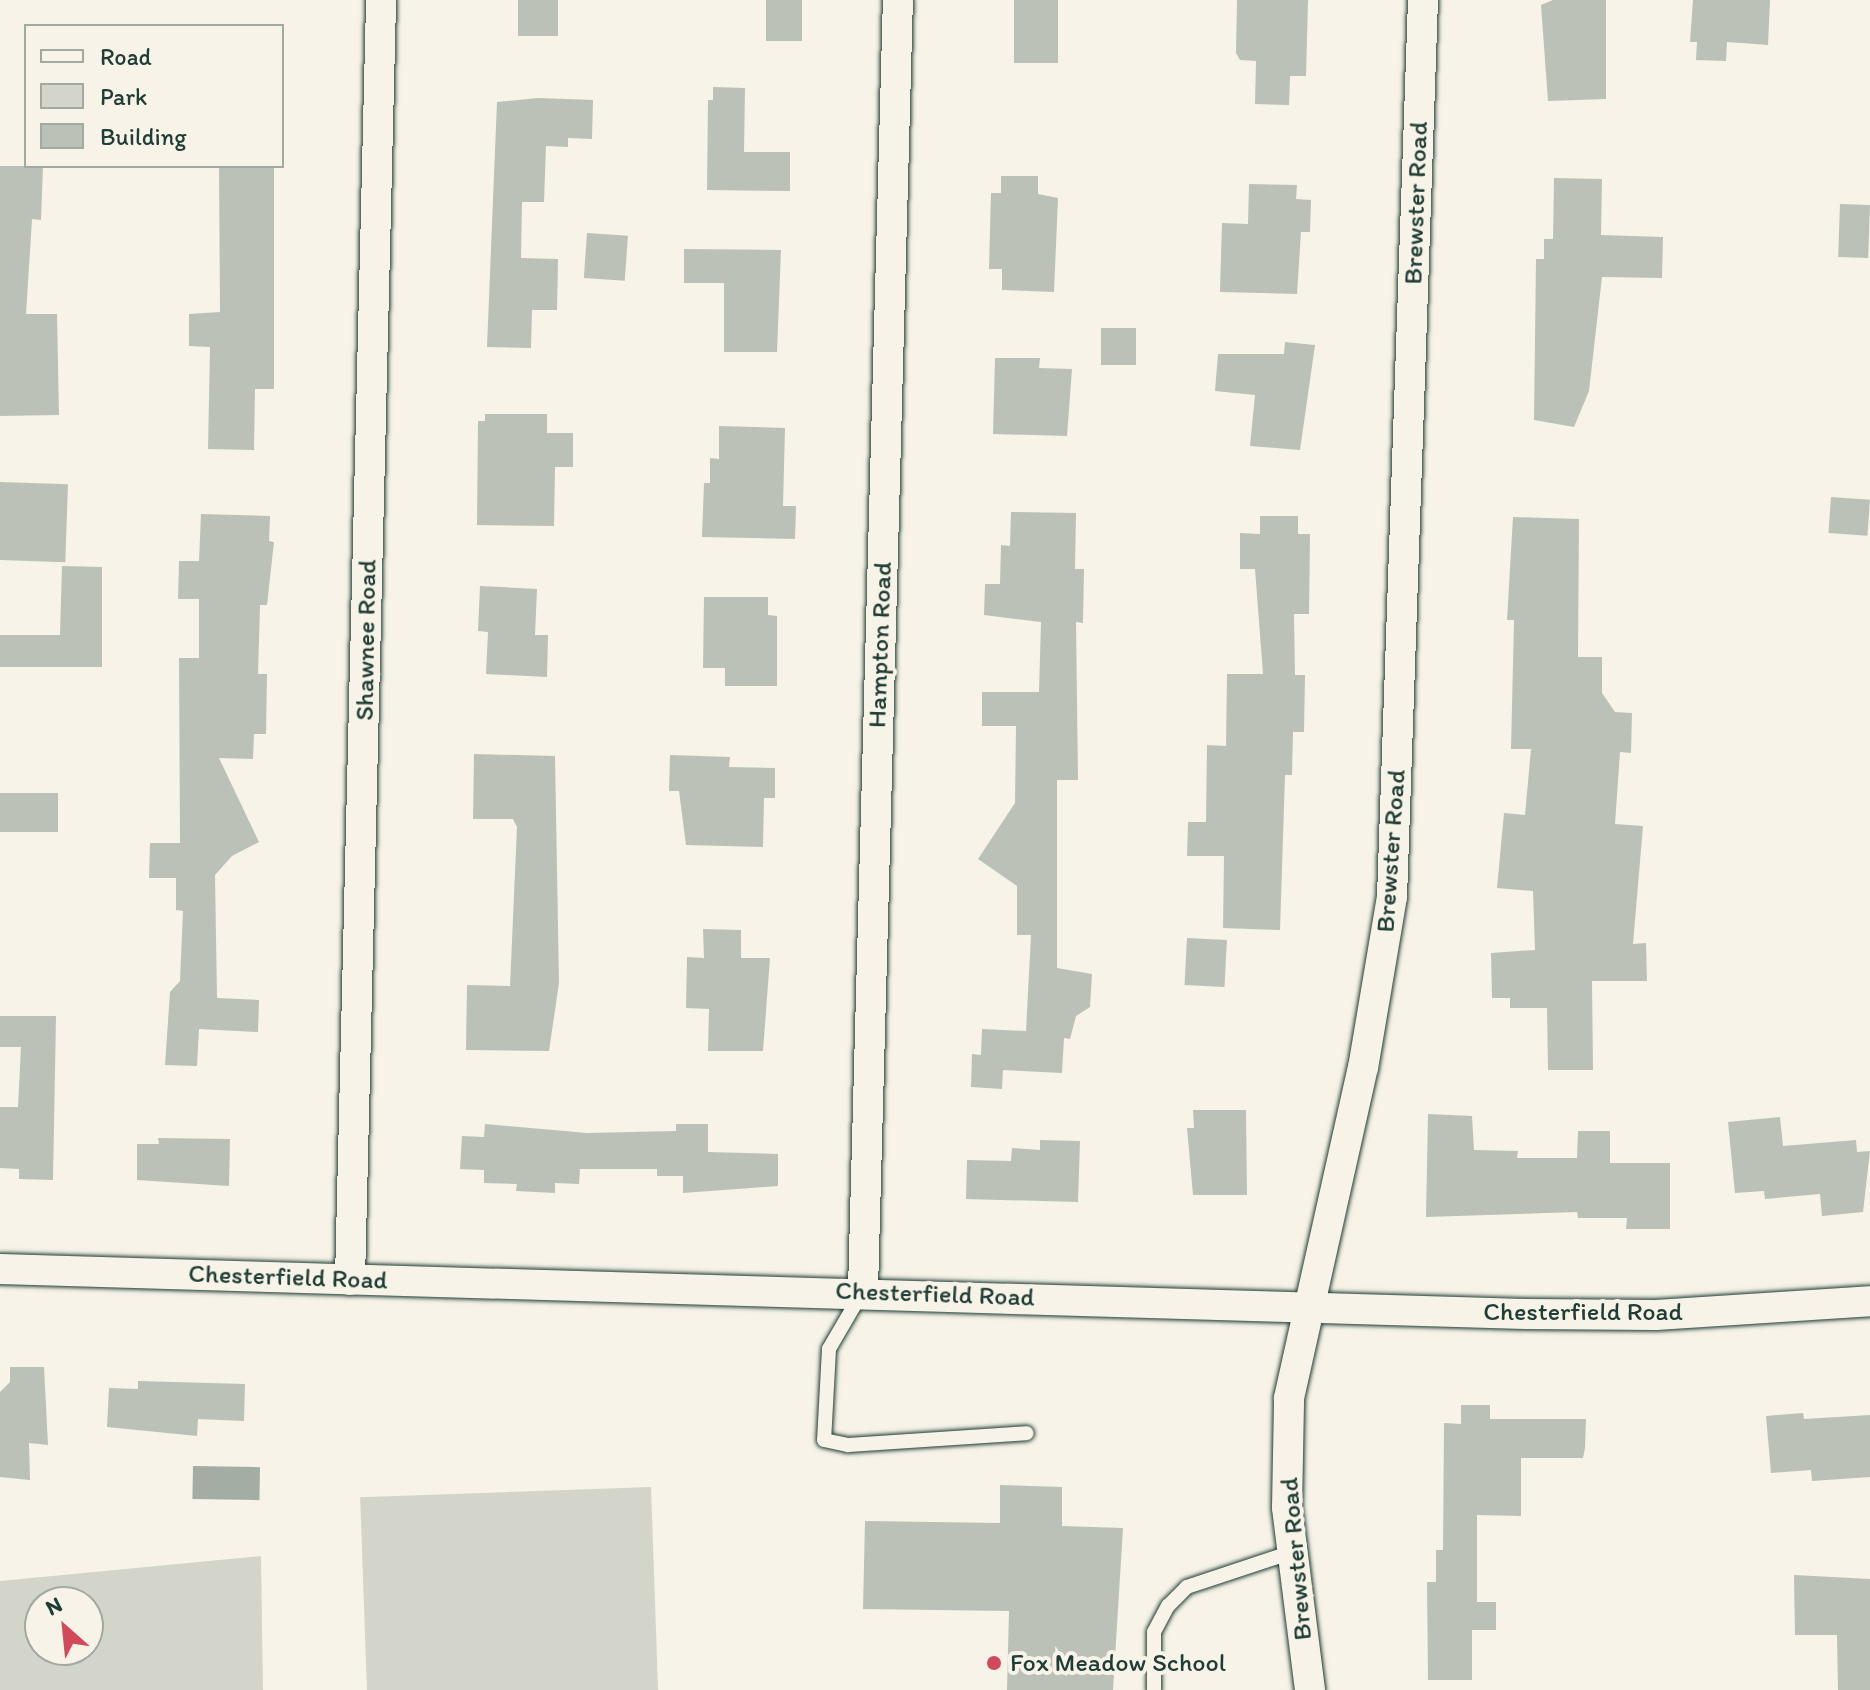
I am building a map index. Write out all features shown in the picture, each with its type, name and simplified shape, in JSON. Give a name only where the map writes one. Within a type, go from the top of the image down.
[{"type":"street","name":"Shawnee Road","points":[[350,1280],[381,0]]},
{"type":"street","name":"Hampton Road","points":[[863,1290],[898,0]]},
{"type":"street","name":"Brewster Road","points":[[1310,1690],[1292,1552],[1289,1398],[1306,1305],[1363,1068],[1392,897],[1423,0]]},
{"type":"street","name":"Chesterfield Road","points":[[0,1269],[350,1280],[863,1290],[1656,1315],[1870,1301]]},
{"type":"lane","points":[[863,1290],[829,1349],[824,1440],[848,1445],[1027,1433]]},
{"type":"lane","points":[[1154,1690],[1154,1632],[1168,1606],[1187,1587],[1292,1552]]},
{"type":"green space","points":[[651,1487],[658,1690],[367,1690],[360,1497]]},
{"type":"green space","points":[[261,1556],[263,1690],[0,1690],[0,1581]]},
{"type":"shaded area","points":[[193,1466],[260,1467],[259,1500],[192,1499]]},
{"type":"building","points":[[518,0],[558,0],[558,36],[518,36]]},
{"type":"building","points":[[766,0],[802,0],[802,41],[766,41]]},
{"type":"building","points":[[1014,0],[1058,0],[1058,63],[1014,63]]},
{"type":"building","points":[[1237,0],[1308,0],[1306,76],[1290,76],[1289,105],[1255,104],[1256,61],[1240,60],[1236,53]]},
{"type":"building","points":[[1553,0],[1606,0],[1606,99],[1548,101],[1541,5]]},
{"type":"building","points":[[1693,0],[1770,0],[1768,45],[1727,42],[1726,61],[1696,60],[1697,42],[1690,42]]},
{"type":"building","points":[[713,87],[745,88],[744,152],[790,152],[790,191],[707,190],[708,100],[713,100]]},
{"type":"building","points":[[538,98],[593,100],[592,139],[568,138],[568,147],[546,146],[544,202],[522,202],[521,258],[558,259],[557,310],[532,310],[531,348],[487,347],[497,102]]},
{"type":"building","points":[[0,166],[43,168],[41,220],[32,219],[26,314],[57,314],[59,415],[0,416]]},
{"type":"building","points":[[219,168],[274,168],[274,389],[255,389],[254,450],[208,449],[210,347],[189,346],[189,314],[220,312]]},
{"type":"building","points":[[1001,176],[1038,176],[1038,194],[1058,198],[1054,292],[1002,290],[1002,269],[989,269],[991,193],[1001,193]]},
{"type":"building","points":[[1554,178],[1602,179],[1601,235],[1663,237],[1662,278],[1602,277],[1589,391],[1574,427],[1534,420],[1536,259],[1544,259],[1544,239],[1553,239]]},
{"type":"building","points":[[1249,184],[1297,185],[1296,199],[1311,200],[1310,232],[1301,232],[1297,294],[1220,292],[1222,223],[1248,224]]},
{"type":"building","points":[[1840,204],[1870,205],[1868,258],[1838,257]]},
{"type":"building","points":[[587,233],[628,236],[625,281],[584,278]]},
{"type":"building","points":[[684,249],[781,250],[777,352],[724,352],[724,283],[684,283]]},
{"type":"building","points":[[1101,328],[1136,328],[1136,365],[1101,365]]},
{"type":"building","points":[[1285,342],[1315,345],[1300,450],[1250,446],[1255,395],[1215,391],[1218,354],[1284,354]]},
{"type":"building","points":[[995,358],[1040,358],[1039,368],[1072,369],[1067,436],[993,434]]},
{"type":"building","points":[[485,414],[547,414],[547,433],[573,433],[573,467],[555,467],[554,526],[477,525],[478,421],[485,421]]},
{"type":"building","points":[[719,426],[785,428],[783,506],[796,506],[795,539],[702,537],[704,483],[710,483],[710,458],[719,459]]},
{"type":"building","points":[[0,482],[68,484],[65,562],[0,560]]},
{"type":"building","points":[[1831,497],[1870,500],[1867,536],[1828,533]]},
{"type":"building","points":[[1011,512],[1076,513],[1075,569],[1084,569],[1083,623],[1076,622],[1078,780],[1057,780],[1057,968],[1092,974],[1090,1007],[1076,1016],[1070,1039],[1064,1038],[1062,1073],[1003,1070],[1002,1089],[971,1087],[972,1054],[981,1055],[982,1029],[1026,1031],[1031,935],[1017,935],[1017,886],[978,859],[1015,803],[1016,726],[982,726],[982,692],[1039,692],[1041,622],[984,615],[985,584],[1000,584],[1001,545],[1010,546]]},
{"type":"building","points":[[201,514],[270,516],[269,541],[274,542],[267,605],[260,605],[258,674],[267,674],[266,734],[254,734],[253,759],[219,758],[259,842],[232,856],[215,875],[217,998],[259,1000],[258,1032],[199,1029],[197,1066],[165,1065],[170,992],[180,981],[183,911],[176,910],[176,878],[149,878],[150,843],[180,843],[179,658],[199,658],[199,599],[178,599],[179,561],[199,561]]},
{"type":"building","points":[[1260,516],[1298,516],[1298,534],[1310,534],[1309,614],[1294,614],[1295,675],[1305,675],[1304,732],[1293,732],[1292,775],[1285,775],[1280,930],[1223,928],[1224,856],[1187,856],[1188,822],[1206,822],[1207,745],[1226,746],[1227,674],[1263,674],[1255,569],[1240,569],[1240,533],[1260,534]]},
{"type":"building","points":[[1513,517],[1579,519],[1578,657],[1602,657],[1602,693],[1615,712],[1632,713],[1631,753],[1620,752],[1615,824],[1643,826],[1633,944],[1646,943],[1647,981],[1592,981],[1593,1070],[1548,1070],[1547,1008],[1510,1008],[1510,998],[1492,998],[1491,953],[1535,950],[1533,891],[1497,888],[1504,813],[1525,815],[1531,749],[1511,749],[1514,620],[1507,620]]},
{"type":"building","points":[[62,566],[102,567],[102,667],[0,667],[0,635],[60,635]]},
{"type":"building","points":[[480,586],[537,589],[535,635],[548,635],[547,677],[486,674],[488,632],[478,631]]},
{"type":"building","points":[[704,597],[768,597],[768,615],[777,616],[777,686],[725,686],[725,668],[703,668]]},
{"type":"building","points":[[474,754],[555,756],[559,983],[549,1051],[466,1050],[467,985],[510,986],[517,827],[513,819],[473,819]]},
{"type":"building","points":[[670,755],[730,757],[729,767],[775,768],[775,798],[764,798],[763,847],[686,845],[679,791],[669,791]]},
{"type":"building","points":[[0,793],[58,793],[58,832],[0,832]]},
{"type":"building","points":[[703,929],[741,930],[741,958],[770,958],[763,1051],[708,1051],[709,1009],[686,1008],[687,957],[704,958]]},
{"type":"building","points":[[1187,938],[1227,940],[1224,987],[1185,985]]},
{"type":"building","points":[[0,1016],[56,1016],[53,1180],[19,1179],[19,1169],[0,1168],[0,1107],[18,1107],[21,1047],[0,1047]]},
{"type":"building","points":[[1193,1110],[1246,1110],[1247,1195],[1193,1195],[1187,1128],[1194,1128]]},
{"type":"building","points":[[1428,1114],[1472,1116],[1474,1150],[1518,1151],[1517,1158],[1577,1158],[1578,1131],[1610,1131],[1610,1163],[1670,1163],[1670,1229],[1626,1229],[1627,1218],[1578,1218],[1577,1212],[1426,1217]]},
{"type":"building","points":[[1780,1117],[1783,1146],[1856,1140],[1857,1152],[1870,1151],[1863,1212],[1822,1216],[1820,1194],[1765,1199],[1764,1191],[1735,1193],[1728,1122]]},
{"type":"building","points":[[485,1124],[587,1133],[676,1131],[676,1124],[708,1124],[708,1152],[778,1154],[778,1186],[683,1193],[683,1176],[657,1176],[657,1169],[580,1169],[579,1184],[555,1183],[555,1193],[516,1191],[517,1184],[484,1183],[484,1170],[460,1169],[462,1136],[484,1137]]},
{"type":"building","points":[[158,1138],[230,1139],[229,1186],[137,1180],[137,1144],[159,1144]]},
{"type":"building","points":[[1040,1140],[1080,1141],[1078,1202],[966,1199],[967,1160],[1011,1161],[1012,1148],[1040,1150]]},
{"type":"building","points":[[10,1367],[44,1367],[48,1445],[29,1443],[30,1480],[0,1477],[0,1392],[10,1382]]},
{"type":"building","points":[[138,1381],[245,1384],[244,1421],[198,1419],[197,1436],[107,1427],[109,1388],[138,1389]]},
{"type":"building","points":[[1461,1405],[1490,1405],[1490,1419],[1586,1419],[1585,1448],[1583,1458],[1521,1458],[1521,1516],[1477,1515],[1477,1602],[1496,1602],[1496,1630],[1472,1630],[1472,1680],[1428,1680],[1427,1582],[1436,1582],[1436,1550],[1443,1550],[1444,1423],[1461,1424]]},
{"type":"building","points":[[1803,1413],[1804,1419],[1870,1415],[1870,1477],[1812,1481],[1811,1470],[1771,1473],[1766,1416]]},
{"type":"building","points":[[1000,1485],[1062,1487],[1062,1526],[1123,1528],[1113,1690],[1007,1690],[1009,1611],[863,1609],[865,1521],[1000,1523]]},
{"type":"building","points":[[1794,1575],[1870,1579],[1870,1690],[1838,1690],[1837,1635],[1795,1635]]},
{"type":"place","name":"Fox Meadow School","points":[[994,1663]]}]
